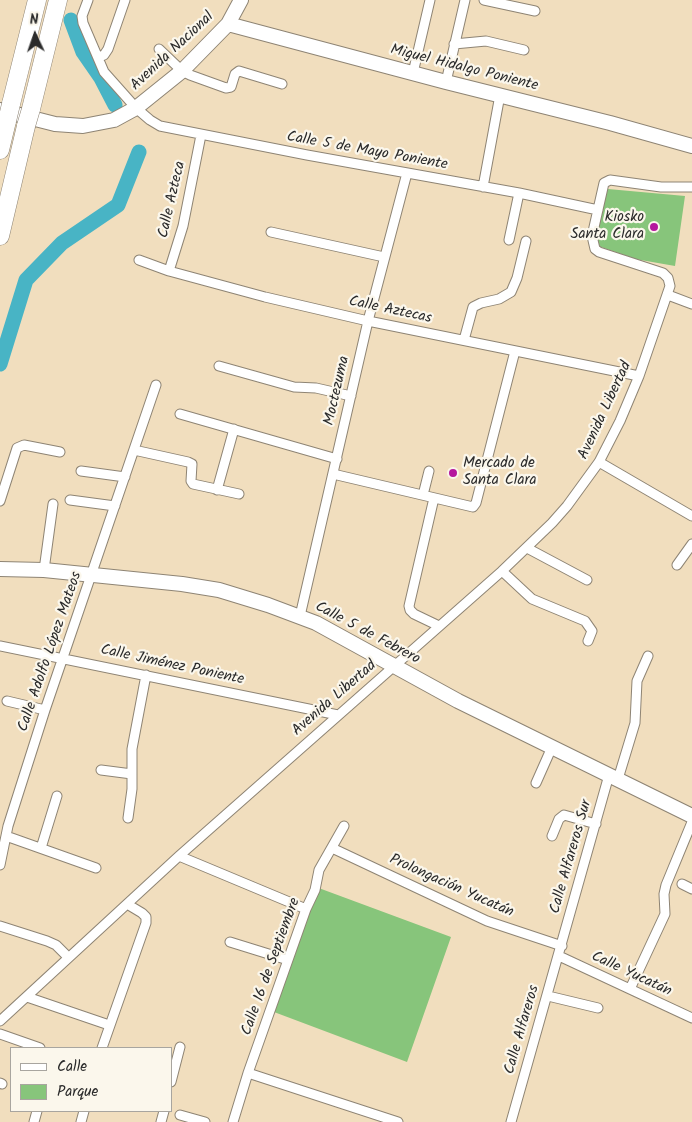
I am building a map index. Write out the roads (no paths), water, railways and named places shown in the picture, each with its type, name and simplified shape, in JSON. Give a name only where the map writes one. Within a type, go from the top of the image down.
[{"type":"highway","points":[[0,150],[6,112],[37,0]]},
{"type":"highway","points":[[0,236],[58,0]]},
{"type":"street","name":"Calle 5 de Mayo Poniente","points":[[88,0],[82,20],[104,72],[136,108],[160,126],[483,186],[598,210]]},
{"type":"street","points":[[99,57],[104,55],[108,49],[125,0]]},
{"type":"street","name":"Avenida Nacional","points":[[6,112],[55,124],[83,126],[114,120],[136,108],[182,71],[228,24],[241,0]]},
{"type":"street","points":[[413,73],[430,0]]},
{"type":"street","points":[[446,82],[465,0]]},
{"type":"street","points":[[484,0],[535,11]]},
{"type":"street","name":"Miguel Hidalgo Poniente","points":[[228,24],[692,146]]},
{"type":"street","points":[[454,44],[486,41],[524,50]]},
{"type":"street","points":[[159,49],[182,71],[226,88],[232,86],[235,74],[239,71],[282,84]]},
{"type":"street","points":[[483,186],[500,95]]},
{"type":"street","name":"Calle Azteca","points":[[169,271],[183,226],[201,135]]},
{"type":"street","name":"Moctezuma","points":[[300,616],[368,321],[407,173]]},
{"type":"street","points":[[598,210],[604,183],[607,181],[661,187],[692,187]]},
{"type":"street","points":[[509,240],[519,193]]},
{"type":"street","name":"Avenida Libertad","points":[[0,1021],[179,856],[502,571],[567,506],[599,462],[620,421],[639,376],[670,286],[668,278],[663,273],[595,249],[592,236],[598,210]]},
{"type":"street","points":[[271,232],[384,257]]},
{"type":"street","points":[[464,340],[473,307],[499,299],[511,292],[517,278],[526,241]]},
{"type":"street","name":"Calle Aztecas","points":[[138,260],[169,271],[265,297],[368,321],[639,376]]},
{"type":"street","points":[[668,295],[692,304]]},
{"type":"street","points":[[333,474],[473,507],[476,503],[515,351]]},
{"type":"street","points":[[219,366],[294,387],[316,388],[352,396]]},
{"type":"street","name":"Calle Adolfo López Mateos","points":[[0,865],[6,836],[45,710],[156,385]]},
{"type":"street","points":[[180,414],[336,459]]},
{"type":"street","points":[[217,490],[234,429]]},
{"type":"street","points":[[0,501],[15,450],[18,446],[24,445],[60,452]]},
{"type":"street","points":[[134,450],[190,462],[192,482],[217,490],[239,494]]},
{"type":"street","points":[[599,462],[692,516]]},
{"type":"street","points":[[81,471],[125,477]]},
{"type":"street","points":[[422,495],[429,471]]},
{"type":"street","points":[[434,498],[409,606],[414,614],[439,626]]},
{"type":"street","points":[[70,500],[115,506]]},
{"type":"street","points":[[44,570],[54,504]]},
{"type":"street","points":[[677,565],[692,544]]},
{"type":"street","points":[[527,548],[587,580]]},
{"type":"street","name":"Calle 5 de Febrero","points":[[0,568],[44,570],[148,580],[210,589],[243,597],[300,616],[337,634],[393,667],[466,705],[692,816]]},
{"type":"street","points":[[502,571],[532,599],[585,620],[592,631],[588,641]]},
{"type":"street","name":"Calle Jiménez Poniente","points":[[0,646],[338,715]]},
{"type":"street","name":"Calle Alfareros Sur","points":[[562,946],[596,824],[635,723],[637,681],[648,656]]},
{"type":"street","points":[[128,818],[132,749],[146,675]]},
{"type":"street","points":[[7,701],[45,710]]},
{"type":"street","points":[[536,783],[552,747]]},
{"type":"street","points":[[100,770],[132,774]]},
{"type":"street","points":[[41,848],[57,796]]},
{"type":"street","points":[[552,836],[559,819],[564,815],[596,824]]},
{"type":"street","points":[[630,989],[665,914],[665,890],[692,816]]},
{"type":"street","name":"Calle 16 de Septiembre","points":[[233,1122],[248,1073],[306,909],[315,890],[319,870],[344,826]]},
{"type":"street","points":[[6,836],[96,868]]},
{"type":"street","name":"Prolongación Yucatán","points":[[332,848],[487,921],[562,946]]},
{"type":"street","points":[[179,856],[306,909]]},
{"type":"street","points":[[682,884],[692,889]]},
{"type":"street","points":[[102,1047],[146,923],[146,918],[142,913],[127,904]]},
{"type":"street","points":[[0,926],[47,941],[68,957]]},
{"type":"street","points":[[230,942],[288,960]]},
{"type":"street","name":"Calle Alfareros","points":[[511,1122],[562,946]]},
{"type":"street","name":"Calle Yucatán","points":[[559,956],[692,1018]]},
{"type":"street","points":[[548,996],[598,1008]]},
{"type":"street","points":[[27,997],[109,1024]]},
{"type":"street","points":[[0,1034],[37,1047]]},
{"type":"street","points":[[172,1078],[180,1047]]},
{"type":"street","points":[[248,1073],[398,1122]]},
{"type":"street","points":[[180,1116],[205,1122]]},
{"type":"waterway","points":[[71,20],[83,52],[101,78],[115,105]]},
{"type":"waterway","points":[[0,364],[26,280],[62,243],[118,205],[139,152]]},
{"type":"place","name":"Kiosko Santa Clara","points":[[654,227]]},
{"type":"place","name":"Mercado de Santa Clara","points":[[453,473]]}]
